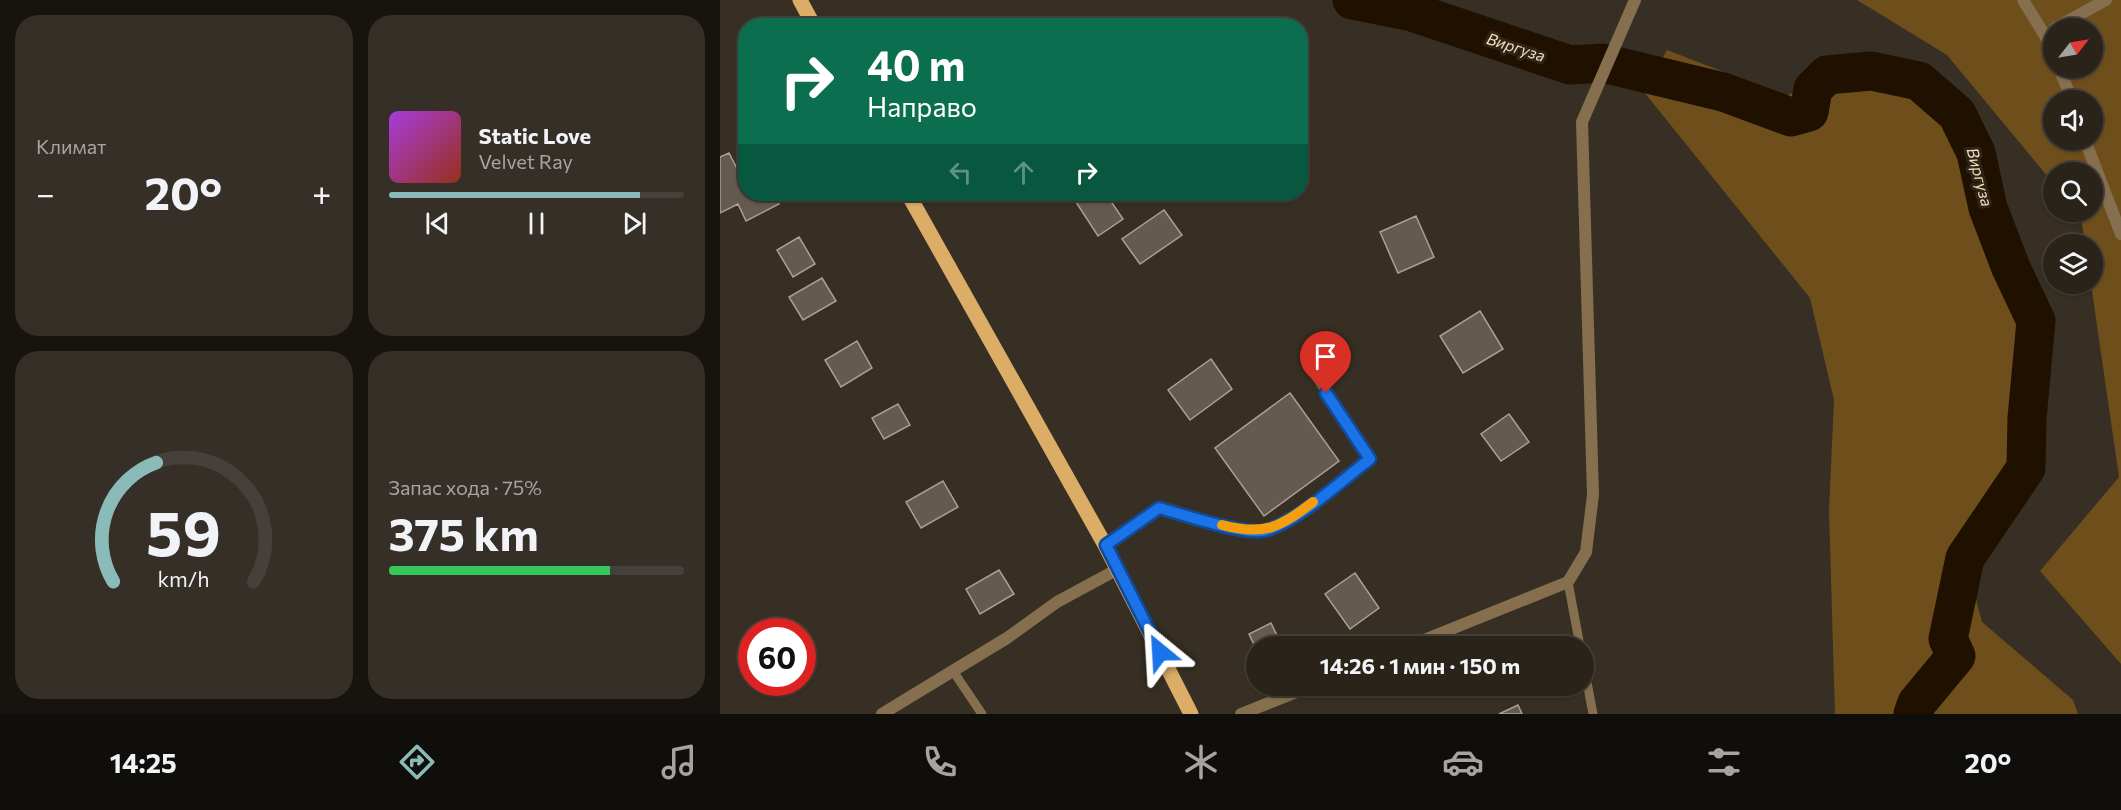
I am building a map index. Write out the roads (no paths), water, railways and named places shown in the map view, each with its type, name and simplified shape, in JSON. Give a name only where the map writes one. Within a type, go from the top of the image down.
[{"type":"main road","points":[[800,0],[810,18]]},
{"type":"main road","points":[[912,201],[1106,545],[1191,714]]},
{"type":"street","points":[[1434,636],[1568,582],[1586,552],[1593,495],[1582,122],[1635,0]]},
{"type":"street","points":[[2023,0],[2043,22]]},
{"type":"street","points":[[2074,18],[2106,0]]},
{"type":"street","points":[[2089,150],[2121,234]]},
{"type":"street","points":[[882,714],[1007,638],[1057,602],[1118,569]]},
{"type":"street","points":[[1241,714],[1287,696]]},
{"type":"lane","points":[[1106,545],[1159,508],[1244,531],[1266,531],[1302,511],[1370,459],[1316,377]]},
{"type":"lane","points":[[1568,582],[1578,636]]},
{"type":"lane","points":[[953,671],[982,714]]},
{"type":"lane","points":[[1590,696],[1593,714]]},
{"type":"waterway","name":"Виргуза","points":[[1352,0],[1412,12],[1570,65],[1603,63],[1723,92],[1791,117],[1809,112],[1813,89],[1827,75],[1871,71],[1919,81],[1957,114],[1976,153],[1988,208],[2011,268],[2036,321],[2027,418],[2026,468],[1965,558],[1948,639],[1956,656],[1917,703],[1913,714]]}]
